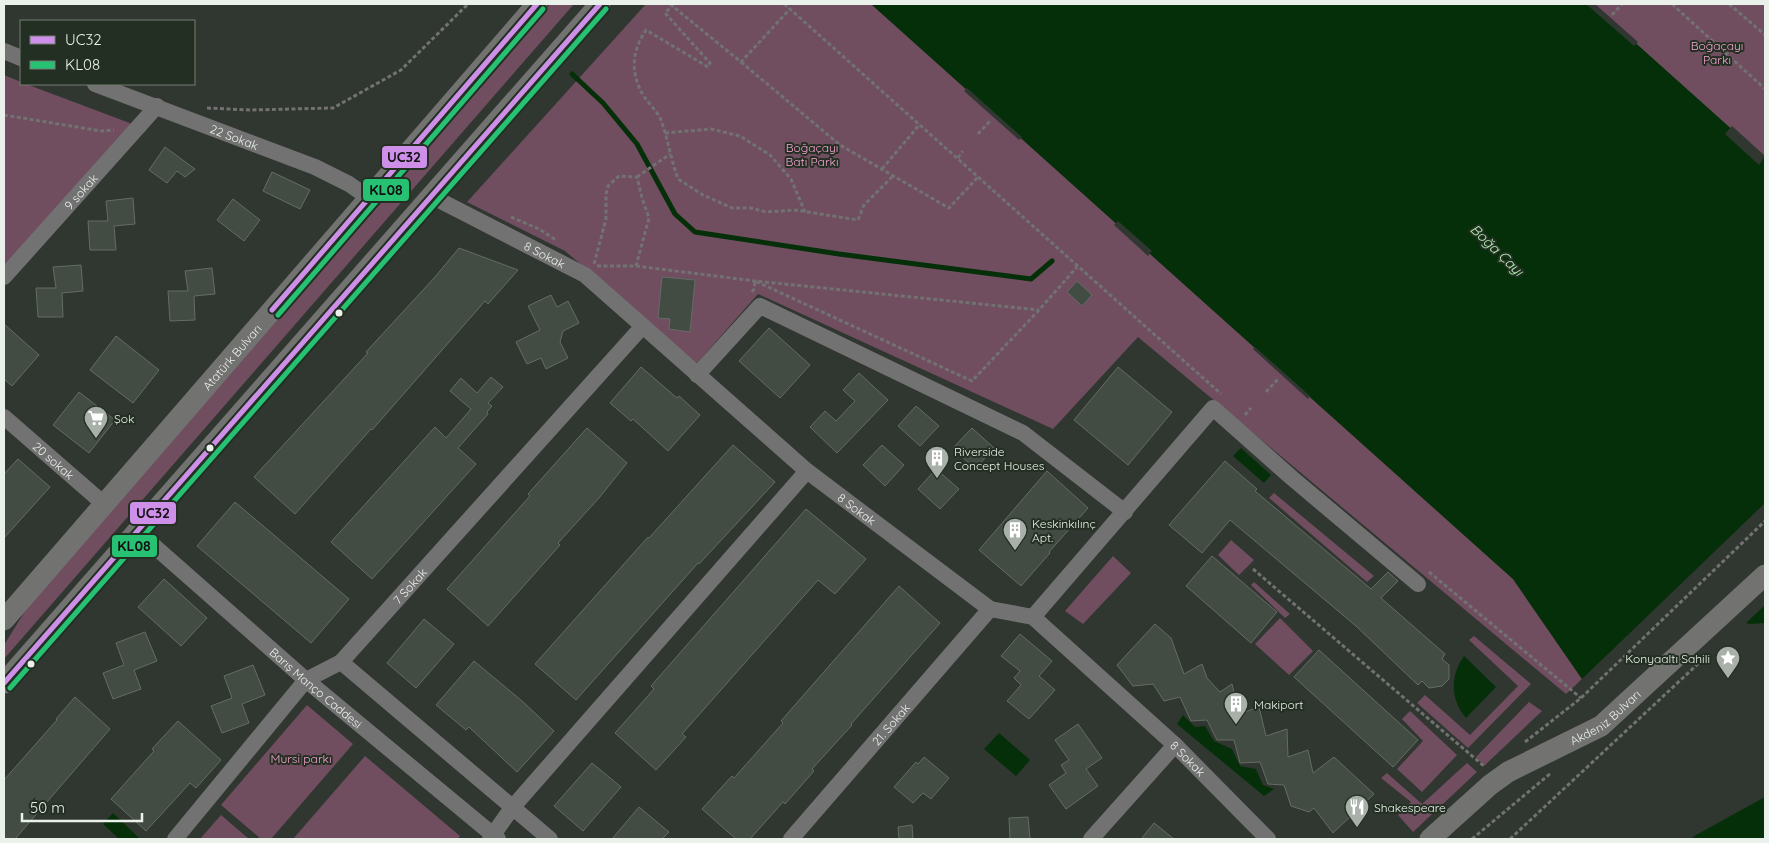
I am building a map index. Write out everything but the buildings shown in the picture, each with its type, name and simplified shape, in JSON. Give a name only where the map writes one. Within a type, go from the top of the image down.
[{"type":"main road","name":"Atatürk Bulvarı","points":[[4,620],[537,4]]},
{"type":"main road","points":[[4,683],[600,4]]},
{"type":"main road","name":"Akdeniz Bulvarı","points":[[1430,839],[1490,785],[1508,772],[1591,732],[1614,729],[1765,575]]},
{"type":"street","points":[[4,51],[20,58]]},
{"type":"street","name":"22 Sokak","points":[[98,85],[315,167],[349,184],[369,198]]},
{"type":"street","name":"9 sokak","points":[[4,277],[157,106]]},
{"type":"street","name":"8 Sokak","points":[[431,196],[585,275],[807,471],[990,609],[1033,617],[1175,746],[1268,839]]},
{"type":"street","points":[[697,375],[760,306],[1023,433],[1125,512]]},
{"type":"street","name":"7 Sokak","points":[[175,839],[306,680],[341,662],[642,327]]},
{"type":"street","points":[[1033,617],[1213,408],[1292,478],[1418,584]]},
{"type":"street","name":"20 sokak","points":[[4,417],[104,504]]},
{"type":"street","points":[[493,838],[512,808],[807,471]]},
{"type":"street","name":"Barış Manço Caddesi","points":[[136,531],[306,680],[493,838]]},
{"type":"street","name":"21. Sokak","points":[[791,839],[990,609]]},
{"type":"street","points":[[341,662],[550,839]]},
{"type":"street","points":[[1091,839],[1175,746]]},
{"type":"path","points":[[203,108],[250,110],[333,108],[401,70],[468,4]]},
{"type":"path","points":[[893,176],[864,205],[858,220],[796,210],[766,212],[751,208],[732,208],[703,195],[678,179],[660,118],[644,97],[636,82],[634,56],[638,42],[646,30],[708,67],[710,63],[665,13],[672,4],[840,145],[949,208],[978,176]]},
{"type":"path","points":[[784,4],[1224,396]]},
{"type":"path","points":[[1612,15],[1622,4]]},
{"type":"path","points":[[1672,4],[1765,89]]},
{"type":"path","points":[[1729,4],[1765,35]]},
{"type":"path","points":[[741,62],[790,9]]},
{"type":"path","points":[[4,115],[101,132],[137,128]]},
{"type":"path","points":[[978,134],[990,121]]},
{"type":"path","points":[[882,169],[920,124]]},
{"type":"path","points":[[665,133],[711,129],[740,136],[770,155],[786,173],[805,212]]},
{"type":"path","points":[[958,158],[963,151]]},
{"type":"path","points":[[670,154],[637,177],[619,176],[608,186],[606,194],[606,219],[593,266],[636,266],[755,281],[1039,310]]},
{"type":"path","points":[[636,266],[649,218],[637,177]]},
{"type":"path","points":[[1266,392],[1278,379]]},
{"type":"path","points":[[1238,409],[1246,416],[1252,408]]},
{"type":"path","points":[[1581,698],[1765,521]]},
{"type":"path","points":[[1253,569],[1489,770]]},
{"type":"path","points":[[1510,839],[1614,729],[1703,660]]},
{"type":"path","points":[[1472,839],[1556,769]]},
{"type":"green space","points":[[550,4],[574,4],[4,659],[4,645],[32,600]]},
{"type":"green space","name":"Boğaçayı Batı Parkı","points":[[646,4],[871,4],[1513,579],[1582,679],[1566,694],[1138,337],[1053,429],[758,294],[697,363],[565,251],[467,202]]},
{"type":"green space","name":"Boğaçayı Parkı","points":[[1592,4],[1765,4],[1765,160]]},
{"type":"green space","points":[[4,75],[20,82],[20,85],[29,85],[135,125],[4,267]]},
{"type":"green space","points":[[1274,493],[1374,576],[1367,582],[1269,498]]},
{"type":"green space","points":[[1231,540],[1254,560],[1239,575],[1218,555]]},
{"type":"green space","points":[[1113,556],[1131,573],[1083,624],[1065,611]]},
{"type":"green space","points":[[1254,582],[1290,614],[1285,618],[1251,585]]},
{"type":"green space","points":[[1280,618],[1313,651],[1289,675],[1255,644]]},
{"type":"green space","points":[[1474,636],[1531,684],[1468,748],[1417,703],[1425,695],[1470,735],[1518,686],[1469,640]]},
{"type":"green space","points":[[1529,702],[1542,711],[1484,766],[1476,757]]},
{"type":"green space","name":"Mursi parkı","points":[[307,705],[353,744],[271,839],[261,839],[221,805]]},
{"type":"green space","points":[[1410,711],[1457,755],[1422,792],[1397,769],[1423,741],[1402,719]]},
{"type":"green space","points":[[365,756],[460,836],[458,839],[293,839]]},
{"type":"green space","points":[[1467,763],[1477,772],[1413,832],[1398,815],[1411,802],[1381,778],[1387,773],[1422,804]]},
{"type":"green space","points":[[221,815],[249,839],[200,839]]},
{"type":"water","name":"Boğa Çayı","points":[[871,4],[1592,4],[1765,159],[1765,623],[1749,624],[1683,584],[1582,679],[1513,579]]},
{"type":"water","points":[[1241,448],[1271,475],[1264,483],[1233,456]]},
{"type":"water","points":[[1464,656],[1496,687],[1466,718],[1457,703],[1454,687],[1456,671]]},
{"type":"water","points":[[1183,715],[1195,727],[1205,726],[1214,741],[1232,749],[1240,766],[1256,769],[1263,785],[1274,789],[1264,796],[1177,724]]},
{"type":"water","points":[[999,733],[1030,760],[1016,776],[984,749]]},
{"type":"water","points":[[1765,797],[1765,839],[1691,839],[1696,835]]},
{"type":"water","points":[[113,813],[138,839],[119,839],[103,824]]},
{"type":"pier","points":[[1586,4],[1595,4],[1638,42],[1634,46]]},
{"type":"pier","points":[[967,88],[1022,137],[1019,140],[964,91]]},
{"type":"pier","points":[[1732,126],[1765,156],[1759,165],[1725,134]]},
{"type":"pier","points":[[1118,221],[1152,251],[1148,256],[1114,225]]},
{"type":"pier","points":[[1255,347],[1310,396],[1308,399],[1253,349]]},
{"type":"pier","points":[[1765,503],[1765,605],[1744,625],[1683,587],[1584,681],[1580,681]]},
{"type":"waterway","points":[[572,74],[603,103],[637,144],[675,214],[695,232],[839,254],[1031,279],[1052,261]]},
{"type":"transit line","name":"UC32","points":[[272,310],[537,4]]},
{"type":"transit line","name":"UC32","points":[[4,683],[600,4]]},
{"type":"transit line","name":"KL08","points":[[278,315],[543,9]]},
{"type":"transit line","name":"KL08","points":[[10,688],[606,9]]},
{"type":"place","name":"Şok","points":[[96,439]]},
{"type":"place","name":"Riverside Concept Houses","points":[[937,479]]},
{"type":"place","name":"Keskinkılınç Apt.","points":[[1015,551]]},
{"type":"place","name":"Konyaaltı Sahili","points":[[1728,679]]},
{"type":"place","name":"Makiport","points":[[1236,725]]},
{"type":"place","name":"Shakespeare","points":[[1357,828]]}]
